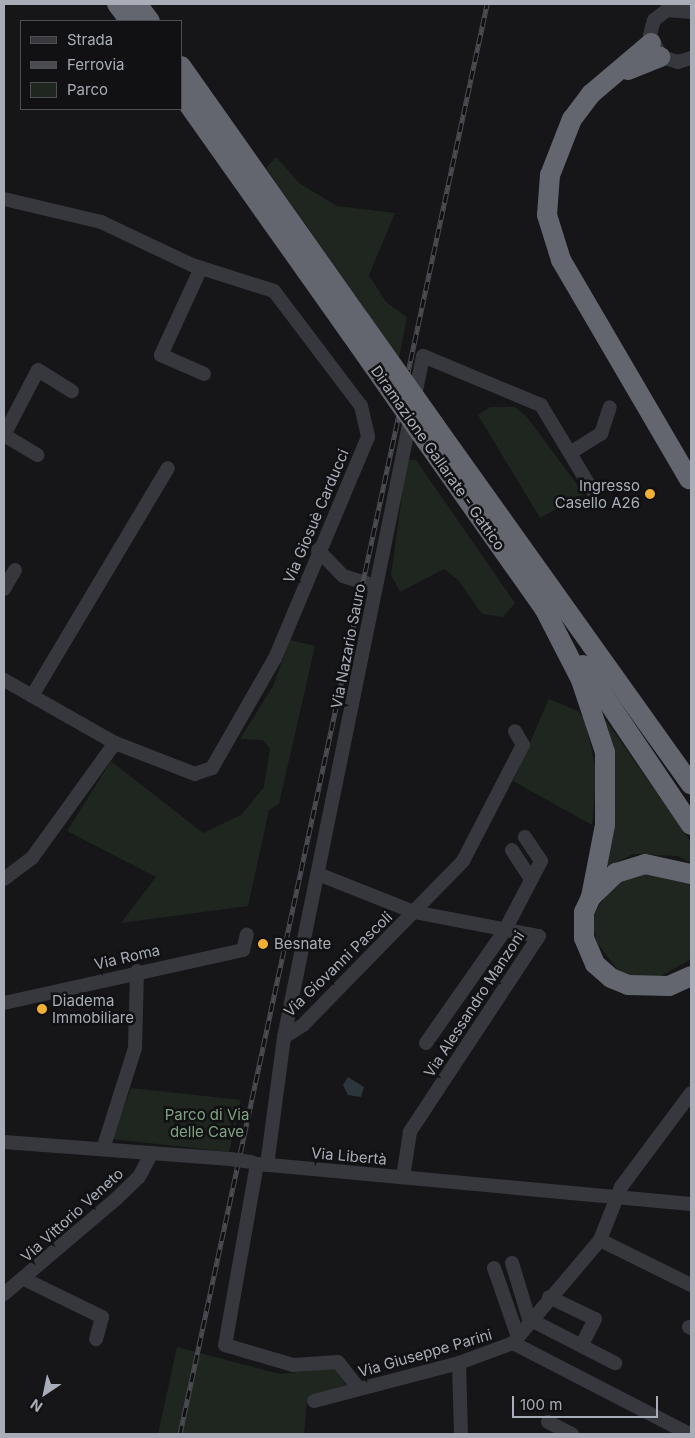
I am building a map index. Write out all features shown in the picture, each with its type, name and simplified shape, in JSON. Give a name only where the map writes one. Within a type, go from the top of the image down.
[{"type":"highway","points":[[117,4],[129,20]]},
{"type":"highway","points":[[137,4],[149,20]]},
{"type":"highway","points":[[656,50],[614,75],[591,94],[558,146],[547,194],[552,240],[689,479]]},
{"type":"highway","name":"Diramazione Gallarate - Gattico","points":[[182,67],[356,327],[431,434],[551,602],[691,784]]},
{"type":"highway","name":"Diramazione Gallarate - Gattico","points":[[182,95],[356,327]]},
{"type":"highway","points":[[551,602],[610,656],[677,749],[691,761]]},
{"type":"highway","points":[[551,602],[581,680],[605,752],[605,825],[591,897],[584,912],[584,938],[595,964],[611,978],[646,988],[691,976]]},
{"type":"highway","name":"Diramazione Gallarate - Gattico","points":[[551,602],[691,825]]},
{"type":"highway","points":[[591,897],[616,873],[645,864],[691,874]]},
{"type":"street","points":[[686,8],[659,9],[651,28],[656,50],[690,61]]},
{"type":"street","name":"Via Giosuè Carducci","points":[[4,199],[101,222],[202,268],[274,291],[361,406],[368,437],[318,550],[275,658],[212,768],[195,774],[115,742],[4,680]]},
{"type":"street","points":[[202,268],[161,355],[204,374]]},
{"type":"street","name":"Via Nazario Sauro","points":[[359,1389],[338,1362],[293,1365],[225,1345],[284,1037],[423,356],[540,405],[592,490]]},
{"type":"street","points":[[37,455],[4,435],[38,370],[72,391]]},
{"type":"street","points":[[570,453],[601,434],[610,407]]},
{"type":"street","points":[[32,696],[168,468]]},
{"type":"street","points":[[318,550],[343,576],[376,586]]},
{"type":"street","points":[[4,589],[15,570]]},
{"type":"street","points":[[414,912],[463,861],[480,833],[522,745],[515,731]]},
{"type":"street","points":[[4,880],[32,858],[115,742]]},
{"type":"street","points":[[426,1043],[505,930],[541,861],[525,837]]},
{"type":"street","points":[[512,850],[531,880]]},
{"type":"street","name":"Via Alessandro Manzoni","points":[[318,874],[414,912],[539,936],[410,1132],[403,1177]]},
{"type":"street","name":"Via Giovanni Pascoli","points":[[284,1037],[303,1025],[414,912]]},
{"type":"street","name":"Via Roma","points":[[4,1003],[137,971],[243,950],[247,934]]},
{"type":"street","points":[[103,1149],[135,1048],[137,971]]},
{"type":"street","name":"Via Giuseppe Parini","points":[[314,1402],[459,1363],[515,1339],[530,1319],[600,1240],[617,1197],[691,1093]]},
{"type":"street","name":"Via Libertà","points":[[4,1142],[230,1158],[259,1164],[691,1204]]},
{"type":"street","name":"Via Vittorio Veneto","points":[[4,1294],[24,1279],[117,1198],[139,1177],[152,1153]]},
{"type":"street","points":[[600,1240],[691,1285]]},
{"type":"street","points":[[512,1264],[530,1319],[615,1363]]},
{"type":"street","points":[[494,1268],[515,1339],[689,1434]]},
{"type":"street","points":[[24,1279],[102,1317],[96,1339]]},
{"type":"street","points":[[549,1297],[595,1319],[581,1346]]},
{"type":"street","points":[[459,1363],[461,1434]]},
{"type":"street","points":[[548,1422],[572,1434]]},
{"type":"green space","points":[[276,157],[299,183],[337,206],[395,213],[369,275],[386,302],[407,317],[399,358],[266,168]]},
{"type":"green space","points":[[490,407],[515,407],[527,417],[584,494],[540,518],[478,415]]},
{"type":"green space","points":[[407,460],[416,460],[515,603],[503,617],[482,614],[458,580],[444,569],[400,592],[391,575]]},
{"type":"green space","points":[[290,640],[315,646],[279,804],[269,810],[248,906],[121,923],[156,877],[67,831],[111,761],[203,833],[241,815],[264,787],[270,749],[263,740],[240,739],[273,686]]},
{"type":"green space","points":[[549,699],[578,711],[585,720],[597,774],[592,825],[513,781]]},
{"type":"green space","points":[[601,713],[691,842],[691,863],[678,856],[633,854],[603,869]]},
{"type":"green space","points":[[638,871],[691,881],[691,959],[661,976],[639,977],[619,971],[597,943],[591,918],[615,882]]},
{"type":"green space","name":"Parco di Via delle Cave","points":[[131,1088],[241,1100],[229,1152],[112,1139]]},
{"type":"green space","points":[[177,1347],[280,1374],[335,1368],[346,1385],[307,1400],[304,1434],[158,1434]]},
{"type":"shaded area","points":[[348,1077],[364,1087],[361,1097],[348,1095],[343,1085]]},
{"type":"railway","points":[[180,1434],[487,4]]},
{"type":"place","name":"Ingresso Casello A26","points":[[650,494]]},
{"type":"place","name":"Besnate","points":[[263,944]]},
{"type":"place","name":"Diadema Immobiliare","points":[[42,1009]]}]
